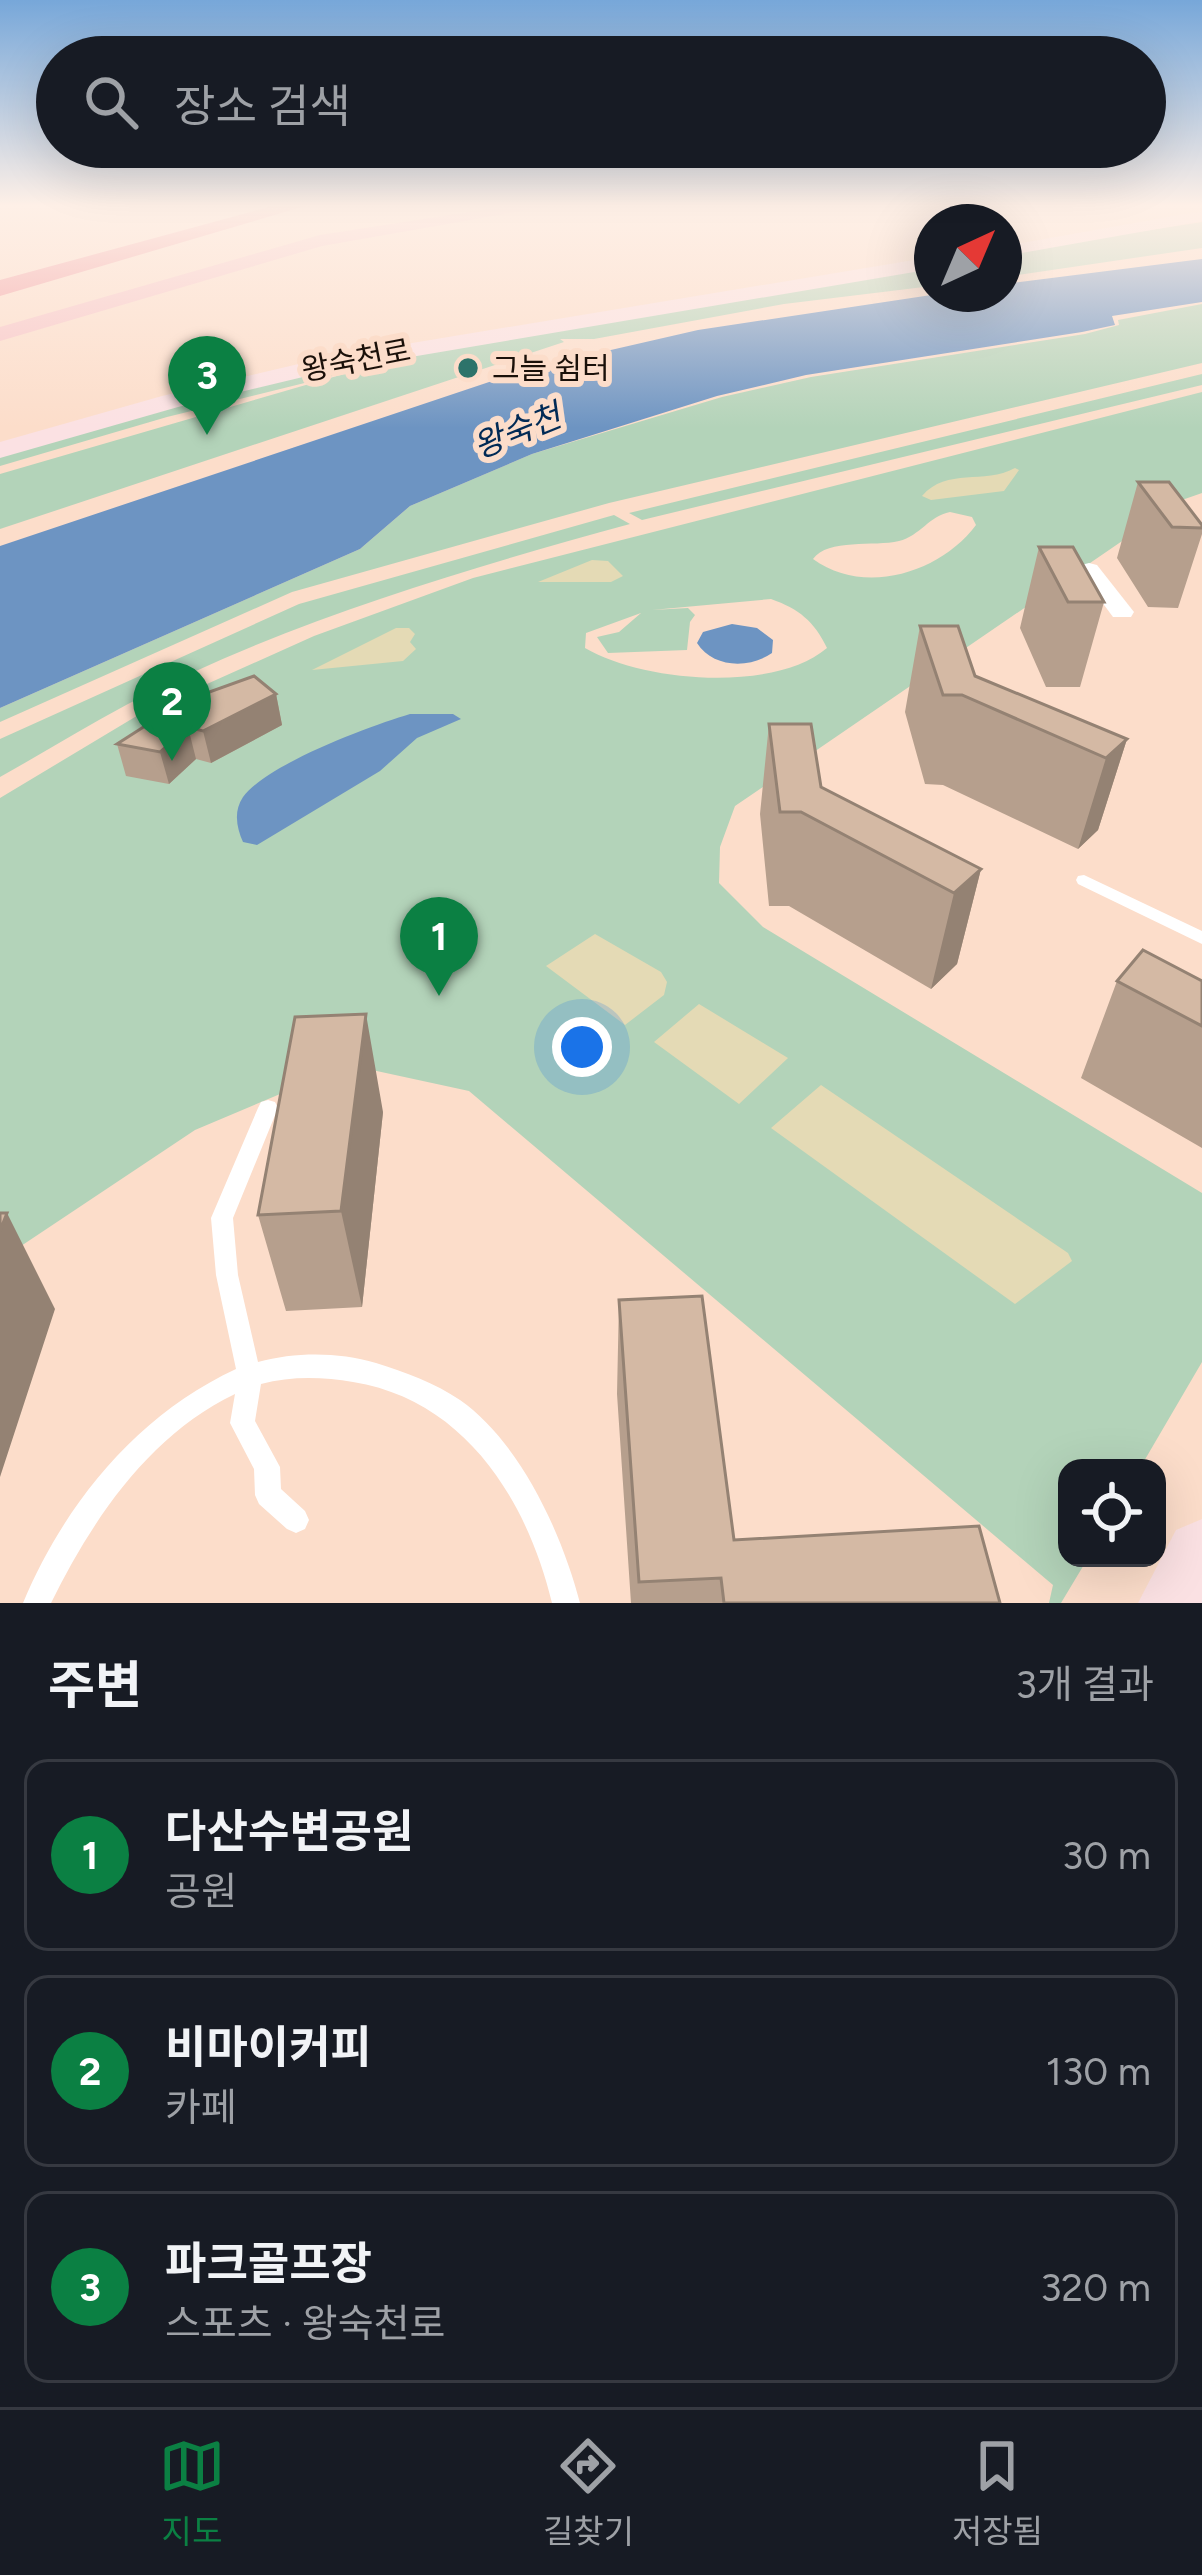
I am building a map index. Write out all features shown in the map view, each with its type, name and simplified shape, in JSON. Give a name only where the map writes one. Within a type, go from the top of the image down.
[{"type":"highway","points":[[0,288],[34,279]]},
{"type":"main road","points":[[0,322],[146,279]]},
{"type":"main road","points":[[0,334],[185,279]]},
{"type":"street","name":"왕숙천로","points":[[0,450],[171,401],[368,356],[836,279]]},
{"type":"street","points":[[1089,570],[1122,613]]},
{"type":"street","points":[[1176,1603],[1202,1556]]},
{"type":"lane","points":[[1084,880],[1202,938]]},
{"type":"lane","points":[[268,1108],[222,1218],[227,1275],[250,1378],[242,1424],[267,1466],[268,1495],[296,1520]]},
{"type":"lane","points":[[37,1603],[68,1537],[134,1450],[220,1388],[293,1364],[384,1376],[453,1410],[511,1474],[562,1582],[566,1603]]},
{"type":"green space","points":[[851,279],[914,279],[914,288],[784,304],[594,339],[560,339],[564,342],[0,529],[0,474],[361,369],[167,417],[0,466],[0,453],[303,372]]},
{"type":"green space","points":[[1202,304],[1202,363],[609,503],[292,592],[0,722],[0,708],[360,549],[410,506],[532,454],[722,397],[811,377],[1085,334],[1119,325],[1118,320]]},
{"type":"green space","points":[[1202,374],[1202,385],[642,520],[629,513]]},
{"type":"green space","points":[[1202,392],[1202,493],[1182,500],[735,806],[720,847],[719,883],[763,927],[1202,1193],[1202,1362],[1145,1459],[1058,1459],[1058,1567],[1083,1567],[1061,1603],[1049,1603],[1053,1585],[469,1091],[349,1065],[195,1130],[0,1260],[0,798],[140,714],[314,636],[473,578]],"holes":[[[950,512],[972,517],[976,525],[961,542],[901,574],[855,576],[813,559],[829,548],[906,538]],[[771,599],[790,607],[817,630],[827,648],[775,672],[742,677],[673,675],[610,660],[585,648],[586,633],[641,613],[619,632],[597,637],[608,653],[687,650],[695,615],[688,608],[652,610]]]},
{"type":"green space","points":[[614,515],[630,524],[438,580],[248,648],[128,704],[0,777],[0,739],[299,604]]},
{"type":"sand","points":[[1019,470],[1004,491],[931,500],[922,496],[943,482]]},
{"type":"sand","points":[[592,560],[608,561],[623,576],[611,582],[538,582]]},
{"type":"sand","points":[[396,628],[409,628],[415,634],[410,642],[416,649],[403,661],[312,670]]},
{"type":"sand","points":[[595,934],[661,972],[667,982],[664,995],[625,1025],[546,966]]},
{"type":"sand","points":[[699,1004],[788,1058],[739,1104],[654,1042]]},
{"type":"sand","points":[[821,1085],[1068,1253],[1072,1261],[1015,1304],[771,1128]]},
{"type":"water","name":"왕숙천","points":[[1045,279],[1202,279],[1202,302],[1112,316],[1115,325],[806,375],[717,396],[532,454],[410,506],[360,549],[0,708],[0,546],[528,369],[698,330],[914,298],[914,312],[1022,312],[1022,282]]},
{"type":"water","points":[[732,624],[757,628],[773,640],[772,653],[753,662],[732,663],[712,657],[697,643],[703,632]]},
{"type":"water","points":[[410,714],[453,714],[461,719],[417,738],[380,771],[257,845],[243,842],[238,808],[255,784],[320,748]]},
{"type":"building","points":[[1138,482],[1169,482],[1202,528],[1172,527]]},
{"type":"building","points":[[1039,547],[1073,547],[1104,602],[1068,602]]},
{"type":"building","points":[[920,626],[958,626],[975,676],[1127,739],[1106,758],[962,695],[943,695]]},
{"type":"building","points":[[254,676],[276,694],[203,731],[188,727],[160,752],[117,744],[184,701]]},
{"type":"building","points":[[769,724],[811,724],[821,787],[981,869],[954,893],[801,812],[780,812]]},
{"type":"building","points":[[1143,950],[1202,981],[1202,1026],[1117,981]]},
{"type":"building","points":[[366,1014],[341,1211],[258,1215],[295,1017]]},
{"type":"building","points":[[702,1296],[734,1540],[979,1526],[1000,1603],[724,1603],[721,1578],[639,1582],[619,1300]]},
{"type":"place","name":"그늘 쉼터","points":[[468,368]]},
{"type":"place","name":"파크골프장","points":[[207,435]]},
{"type":"place","name":"비마이커피","points":[[172,761]]},
{"type":"place","name":"다산수변공원","points":[[439,996]]}]
